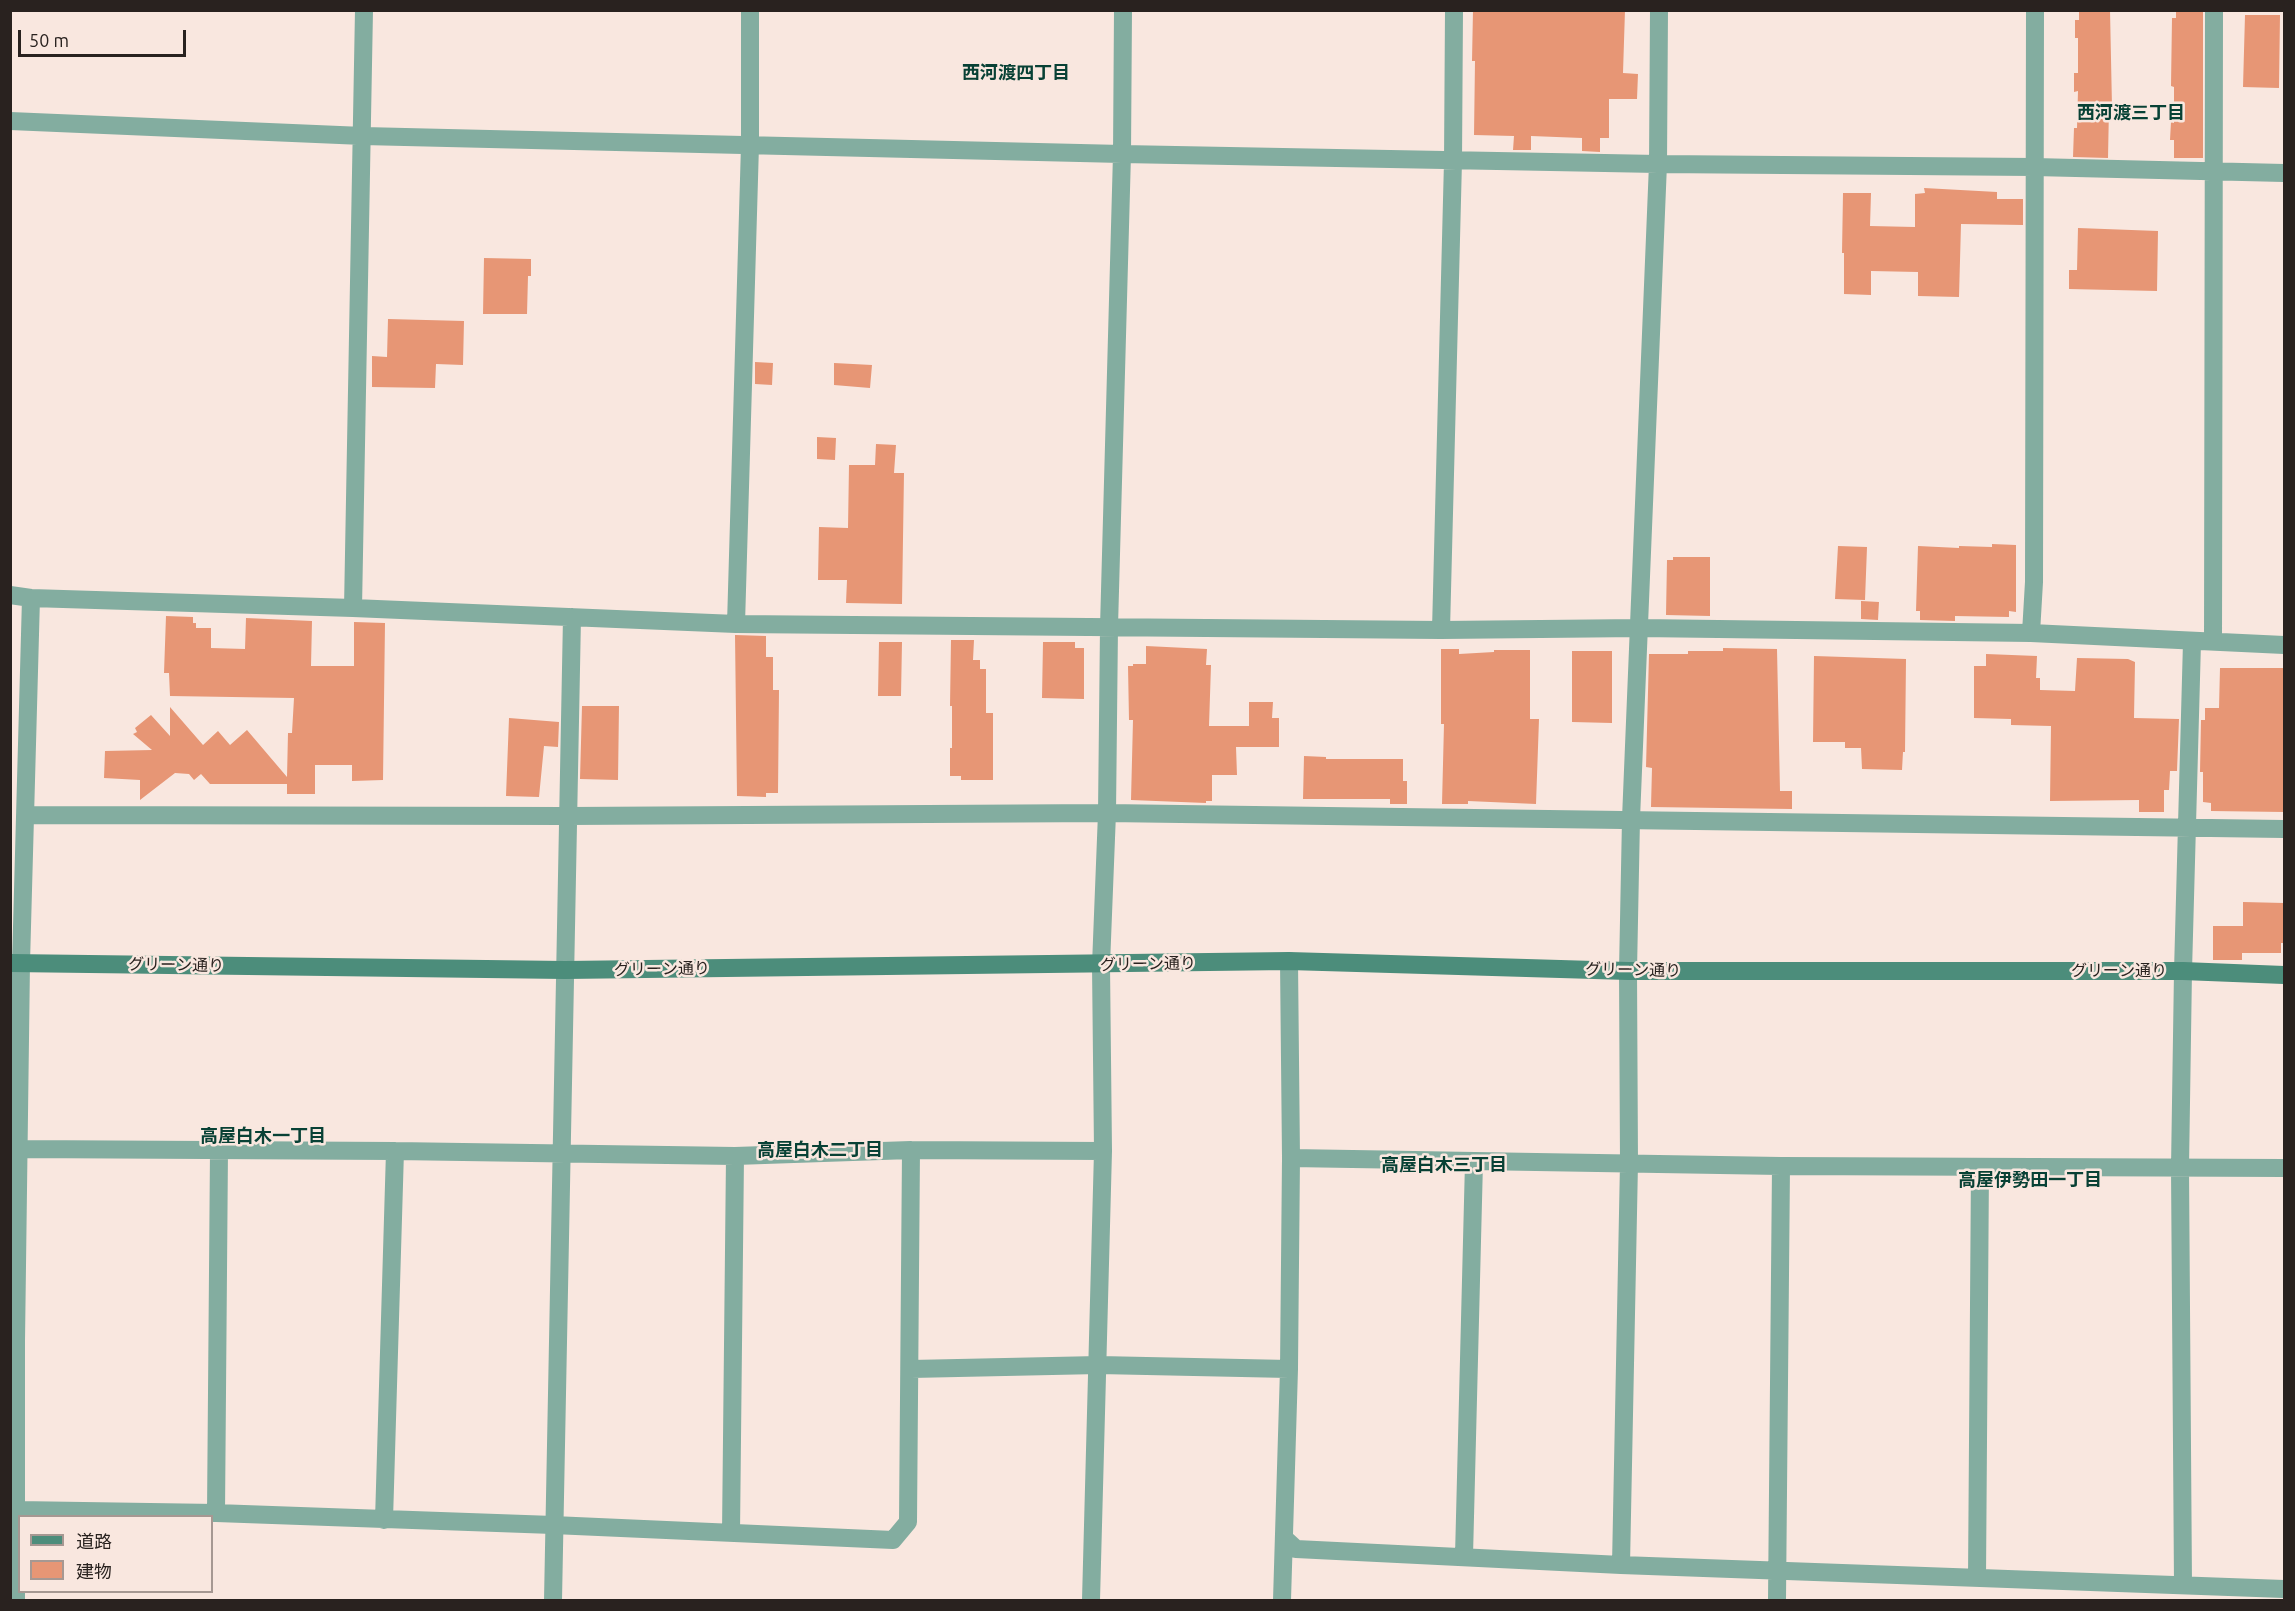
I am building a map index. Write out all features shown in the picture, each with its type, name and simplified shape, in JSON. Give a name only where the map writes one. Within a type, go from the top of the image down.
[{"type":"street","points":[[353,608],[364,10]]},
{"type":"street","points":[[736,624],[750,145],[750,10]]},
{"type":"street","points":[[1091,1600],[1103,1151],[1101,964],[1107,813],[1109,627],[1122,154],[1123,10]]},
{"type":"street","points":[[1441,630],[1453,161],[1454,10]]},
{"type":"street","points":[[1621,1565],[1629,1163],[1628,971],[1631,819],[1658,164],[1659,10]]},
{"type":"street","points":[[2031,633],[2034,582],[2035,10]]},
{"type":"street","points":[[2213,641],[2214,10]]},
{"type":"street","points":[[10,121],[363,136],[1122,154],[1658,164],[2034,166],[2284,173]]},
{"type":"street","points":[[10,595],[31,598],[353,608],[736,624],[1441,630],[1640,628],[2031,633],[2284,645]]},
{"type":"street","points":[[16,1600],[13,1341],[19,1149],[16,963],[27,815],[31,598]]},
{"type":"street","points":[[553,1600],[572,617]]},
{"type":"street","points":[[2183,1585],[2180,1168],[2192,642]]},
{"type":"street","points":[[27,815],[568,816],[1107,813],[2284,829]]},
{"type":"street","points":[[1282,1600],[1289,1369],[1291,1158],[1289,961]]},
{"type":"street","name":"グリーン通り","points":[[16,963],[565,970],[1289,961],[1628,971],[2183,972],[2284,975]]},
{"type":"street","points":[[19,1149],[735,1156],[911,1150],[1103,1151]]},
{"type":"street","points":[[216,1513],[219,1150]]},
{"type":"street","points":[[16,1510],[216,1513],[893,1540],[908,1522],[911,1150]]},
{"type":"street","points":[[384,1520],[394,1151]]},
{"type":"street","points":[[730,1533],[735,1156]]},
{"type":"street","points":[[1291,1158],[1782,1166],[2284,1168]]},
{"type":"street","points":[[1464,1556],[1474,1162]]},
{"type":"street","points":[[1777,1600],[1782,1166]]},
{"type":"street","points":[[1977,1578],[1980,1167]]},
{"type":"street","points":[[911,1369],[1098,1365],[1289,1369]]},
{"type":"street","points":[[1284,1538],[1296,1549],[1621,1565],[2284,1589]]},
{"type":"building","points":[[1473,10],[1625,10],[1623,73],[1638,74],[1637,99],[1609,99],[1609,138],[1600,138],[1600,152],[1582,151],[1582,138],[1531,136],[1531,150],[1513,150],[1514,136],[1474,135]]},
{"type":"building","points":[[2079,10],[2110,10],[2112,107],[2109,107],[2108,158],[2073,157],[2078,91],[2074,92],[2074,73],[2078,73],[2078,38],[2075,38],[2075,20],[2079,20]]},
{"type":"building","points":[[2176,10],[2203,10],[2203,158],[2174,158],[2174,140],[2170,140],[2171,122],[2174,123],[2174,87],[2171,86],[2172,18],[2176,18]]},
{"type":"building","points":[[2245,15],[2280,15],[2279,88],[2243,87]]},
{"type":"building","points":[[1924,188],[1997,192],[1997,199],[2023,199],[2023,225],[1961,224],[1959,297],[1918,296],[1918,272],[1871,271],[1871,295],[1844,294],[1843,193],[1871,193],[1870,226],[1915,227],[1915,194],[1925,193]]},
{"type":"building","points":[[2078,228],[2158,231],[2157,291],[2069,289],[2069,270],[2077,270]]},
{"type":"building","points":[[484,258],[531,259],[527,314],[483,314]]},
{"type":"building","points":[[388,319],[464,321],[463,365],[436,364],[435,388],[372,387],[372,356],[387,357]]},
{"type":"building","points":[[755,362],[773,363],[772,385],[755,384]]},
{"type":"building","points":[[834,363],[872,365],[870,388],[834,385]]},
{"type":"building","points":[[817,437],[836,438],[835,460],[817,459]]},
{"type":"building","points":[[876,444],[896,445],[894,473],[904,473],[902,604],[846,603],[847,580],[818,580],[819,527],[848,528],[849,465],[875,465]]},
{"type":"building","points":[[1992,544],[2016,545],[2016,612],[2009,611],[2009,617],[1955,616],[1955,621],[1920,620],[1920,611],[1916,611],[1918,546],[1959,548],[1959,546],[1992,547]]},
{"type":"building","points":[[1838,546],[1867,547],[1865,600],[1835,599]]},
{"type":"building","points":[[1673,557],[1710,557],[1710,616],[1666,615],[1667,560],[1673,560]]},
{"type":"building","points":[[1861,601],[1879,602],[1878,620],[1861,619]]},
{"type":"building","points":[[166,616],[193,617],[196,628],[211,628],[211,648],[245,649],[246,618],[312,621],[311,666],[354,666],[354,622],[385,623],[383,780],[352,781],[352,765],[315,765],[315,794],[287,794],[287,784],[210,784],[201,774],[194,780],[189,774],[175,773],[140,800],[140,780],[104,778],[105,751],[152,750],[133,734],[137,732],[135,728],[151,715],[170,736],[170,707],[203,745],[218,731],[230,745],[247,730],[287,777],[288,733],[292,733],[294,698],[170,696],[169,673],[164,673]]},
{"type":"building","points":[[735,635],[766,636],[766,657],[773,657],[773,690],[779,690],[778,793],[766,793],[766,797],[737,796]]},
{"type":"building","points":[[951,640],[974,640],[973,660],[980,660],[980,669],[986,669],[986,713],[993,713],[993,780],[961,780],[961,776],[950,776]]},
{"type":"building","points":[[879,642],[902,642],[901,696],[878,696]]},
{"type":"building","points":[[1043,642],[1075,642],[1075,648],[1084,648],[1084,699],[1042,698]]},
{"type":"building","points":[[1146,646],[1207,649],[1206,665],[1211,665],[1209,726],[1249,726],[1249,702],[1273,702],[1272,718],[1279,718],[1279,747],[1236,747],[1237,775],[1212,775],[1212,801],[1206,801],[1206,803],[1131,800],[1133,720],[1129,720],[1128,666],[1146,664]]},
{"type":"building","points":[[1723,648],[1777,649],[1780,791],[1792,791],[1792,809],[1651,807],[1652,768],[1646,767],[1649,654],[1688,654],[1688,651],[1723,651]]},
{"type":"building","points":[[1441,649],[1459,649],[1459,654],[1494,652],[1494,650],[1530,650],[1530,719],[1539,719],[1536,804],[1468,801],[1468,804],[1442,804],[1444,724],[1441,724]]},
{"type":"building","points":[[1572,651],[1612,651],[1612,723],[1572,722]]},
{"type":"building","points":[[1986,654],[2037,656],[2036,678],[2040,678],[2040,690],[2075,691],[2077,658],[2128,659],[2135,662],[2134,718],[2179,719],[2177,771],[2170,771],[2169,790],[2164,790],[2164,812],[2139,812],[2139,800],[2050,801],[2051,726],[2011,725],[2011,719],[1974,718],[1974,666],[1986,666]]},
{"type":"building","points":[[1814,656],[1906,659],[1905,752],[1903,752],[1902,770],[1862,769],[1861,748],[1845,748],[1845,742],[1813,742]]},
{"type":"building","points":[[2220,668],[2284,668],[2284,812],[2211,811],[2211,803],[2203,802],[2203,772],[2200,772],[2201,720],[2205,720],[2205,708],[2219,708]]},
{"type":"building","points":[[582,706],[619,706],[618,780],[580,779]]},
{"type":"building","points":[[509,718],[559,722],[558,747],[544,746],[539,797],[506,796]]},
{"type":"building","points":[[1304,756],[1326,757],[1326,759],[1403,759],[1403,781],[1407,781],[1407,804],[1390,804],[1390,799],[1303,799]]},
{"type":"building","points":[[2243,902],[2284,903],[2284,943],[2281,943],[2281,953],[2242,953],[2242,960],[2213,960],[2213,926],[2243,926]]},
{"type":"district","name":"西河渡四丁目","points":[[1016,73]]},
{"type":"district","name":"西河渡三丁目","points":[[2131,113]]},
{"type":"district","name":"高屋白木一丁目","points":[[263,1136]]},
{"type":"district","name":"高屋白木二丁目","points":[[820,1150]]},
{"type":"district","name":"高屋白木三丁目","points":[[1444,1165]]},
{"type":"district","name":"高屋伊勢田一丁目","points":[[2030,1180]]}]
